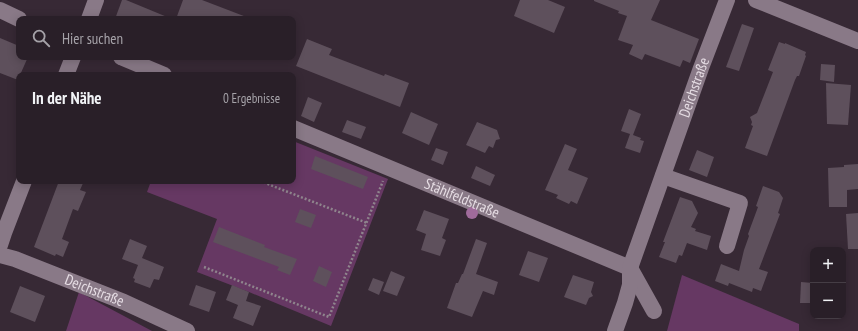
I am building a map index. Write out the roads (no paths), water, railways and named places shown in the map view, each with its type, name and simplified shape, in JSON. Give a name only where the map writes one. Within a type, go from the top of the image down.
[{"type":"street","points":[[90,16],[96,0]]},
{"type":"street","name":"Deichstraße","points":[[616,331],[630,285],[630,268],[727,0]]},
{"type":"street","points":[[756,0],[858,41]]},
{"type":"street","points":[[0,10],[16,18]]},
{"type":"street","points":[[67,72],[73,60]]},
{"type":"street","points":[[128,60],[157,72]]},
{"type":"street","name":"Stählfeldstraße","points":[[296,129],[630,268]]},
{"type":"street","points":[[664,176],[740,203],[727,246]]},
{"type":"street","points":[[0,245],[23,184]]},
{"type":"street","name":"Deichstraße","points":[[0,255],[15,259],[124,302],[187,331]]},
{"type":"street","points":[[630,268],[654,311]]}]
